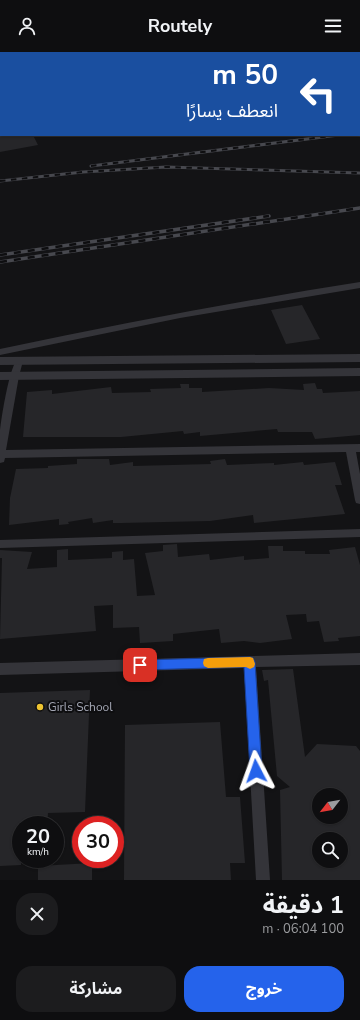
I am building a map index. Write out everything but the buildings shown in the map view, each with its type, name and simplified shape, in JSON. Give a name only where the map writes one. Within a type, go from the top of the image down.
[{"type":"street","points":[[0,352],[103,329],[251,301],[360,284]]},
{"type":"street","points":[[0,361],[360,358]]},
{"type":"street","points":[[19,361],[14,376],[0,456],[355,448],[360,500]]},
{"type":"street","points":[[0,376],[360,372]]},
{"type":"street","points":[[0,544],[360,533]]},
{"type":"street","points":[[0,669],[360,659]]},
{"type":"street","points":[[250,662],[263,880]]},
{"type":"railway","points":[[91,166],[331,136]]},
{"type":"railway","points":[[0,181],[83,172],[166,167],[360,173]]},
{"type":"railway","points":[[0,262],[360,208]]},
{"type":"railway","points":[[0,255],[269,216]]},
{"type":"slow traffic","points":[[208,663],[250,662],[250,664]]},
{"type":"place","name":"Girls School","points":[[40,707]]},
{"type":"route","points":[[140,665],[250,662],[256,771]]}]
